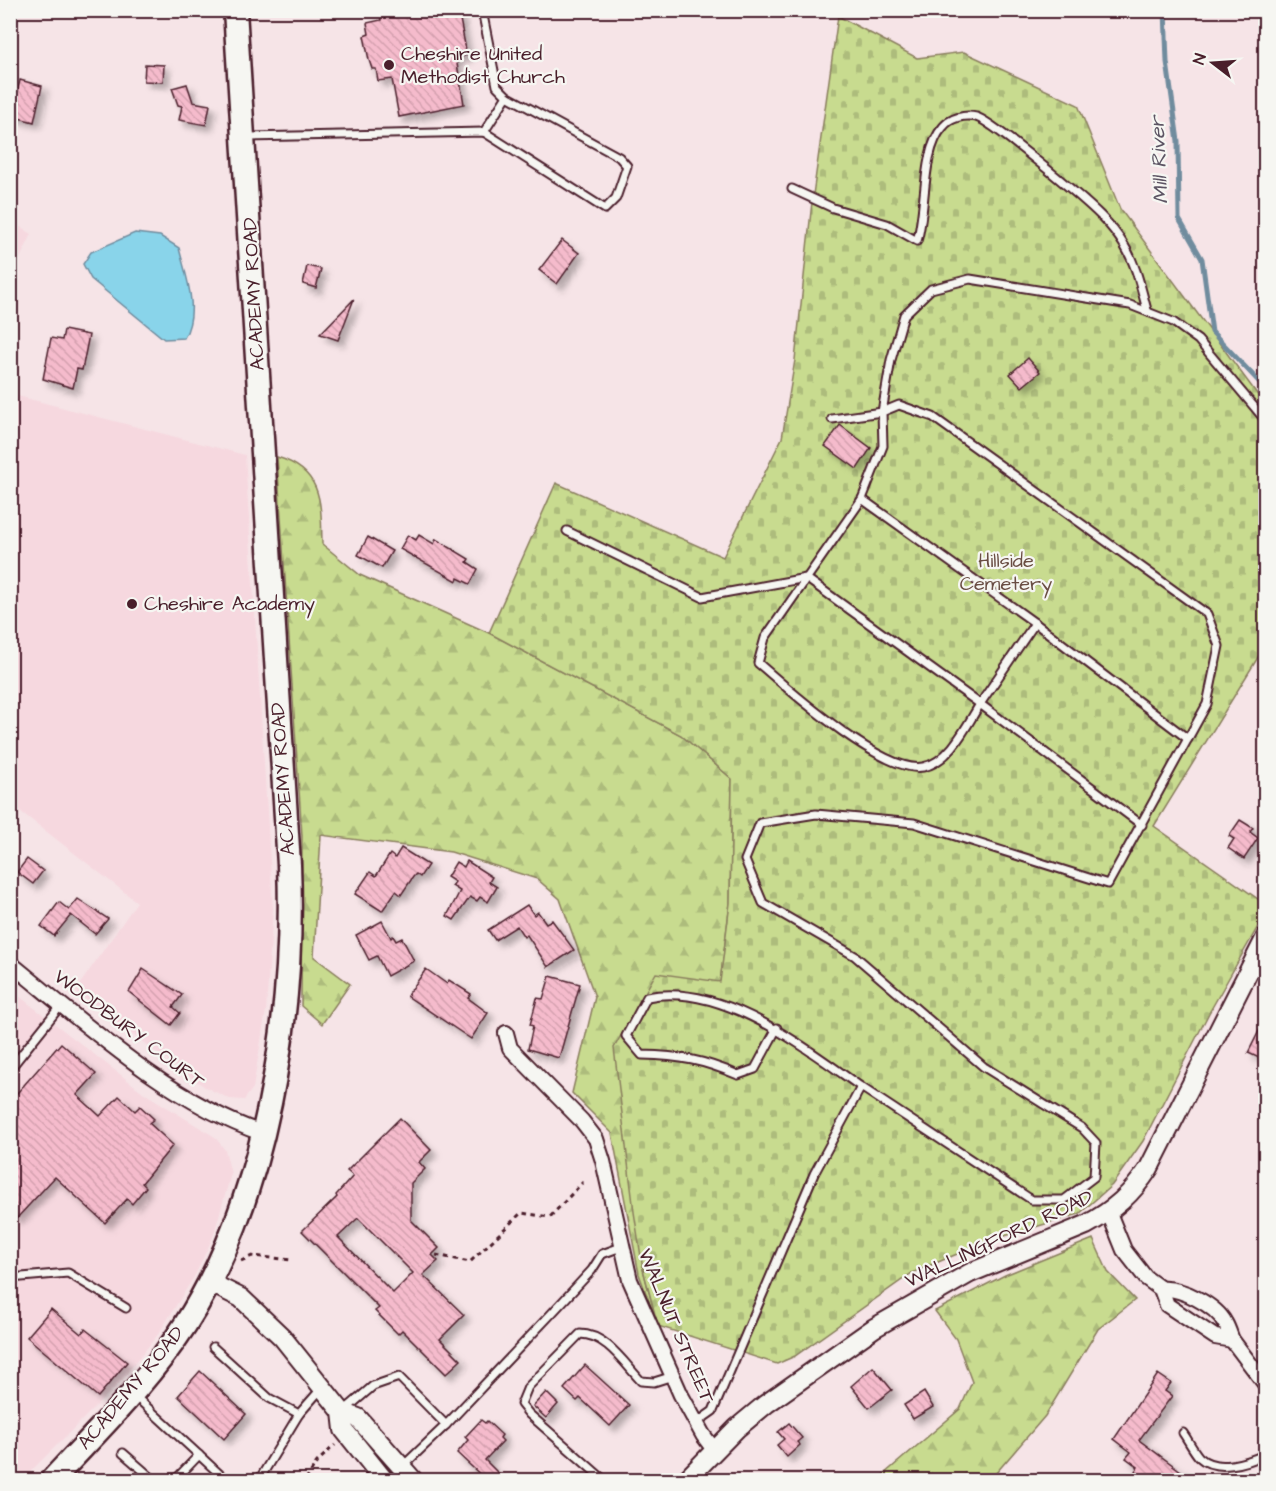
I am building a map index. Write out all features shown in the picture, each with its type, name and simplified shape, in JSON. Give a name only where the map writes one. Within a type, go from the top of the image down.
[{"type":"main road","name":"ACADEMY ROAD","points":[[52,1480],[132,1393],[183,1327],[209,1282],[245,1194],[262,1133],[280,1042],[289,974],[291,910],[235,10]]},
{"type":"street","name":"WALLINGFORD ROAD","points":[[686,1480],[744,1422],[805,1374],[907,1307],[970,1273],[1109,1213],[1126,1199],[1149,1168],[1266,937]]},
{"type":"street","name":"WOODBURY COURT","points":[[10,963],[174,1090],[210,1111],[262,1133]]},
{"type":"street","name":"WALNUT STREET","points":[[506,1033],[510,1048],[582,1120],[596,1139],[606,1172],[630,1280],[696,1423],[715,1450]]},
{"type":"street","points":[[1109,1213],[1124,1250],[1146,1278],[1161,1289],[1167,1305],[1215,1337],[1232,1340]]},
{"type":"street","points":[[209,1282],[241,1298],[257,1311],[342,1412],[358,1418],[407,1474],[385,1480],[344,1430],[342,1412]]},
{"type":"street","points":[[1161,1289],[1174,1288],[1204,1304],[1225,1321],[1232,1340],[1266,1385]]},
{"type":"lane","points":[[244,137],[484,132],[605,209],[616,198],[627,166],[620,157],[507,96],[497,86],[482,10]]},
{"type":"lane","points":[[484,132],[507,96]]},
{"type":"lane","points":[[792,189],[833,208],[887,224],[917,242],[923,221],[932,146],[943,126],[956,117],[977,117],[1006,137],[1102,217],[1125,246],[1147,310]]},
{"type":"lane","points":[[1035,623],[951,751],[923,767],[895,762],[829,724],[758,663],[765,638],[862,499],[883,446],[882,412],[891,360],[904,315],[931,289],[970,279],[1042,289],[1147,310],[1173,322],[1198,340],[1266,421]]},
{"type":"lane","points":[[777,1028],[755,1069],[738,1075],[706,1061],[680,1056],[642,1055],[626,1036],[648,997],[663,994],[697,997],[777,1028],[861,1087],[1032,1200],[1064,1200],[1094,1177],[1096,1143],[1082,1128],[984,1067],[855,956],[763,903],[745,860],[760,823],[816,814],[914,823],[1108,884],[1207,704],[1219,646],[1207,614],[933,417],[899,405],[882,412],[832,419]]},
{"type":"lane","points":[[862,499],[1035,623],[1188,739]]},
{"type":"lane","points":[[567,531],[702,597],[806,578],[1142,825]]},
{"type":"lane","points":[[10,1069],[62,1005]]},
{"type":"lane","points":[[696,1423],[713,1411],[814,1174],[861,1087]]},
{"type":"lane","points":[[407,1474],[446,1425],[592,1270],[602,1254],[621,1247]]},
{"type":"lane","points":[[10,1278],[68,1273],[126,1308]]},
{"type":"lane","points":[[604,1480],[529,1414],[521,1404],[528,1387],[580,1334],[590,1334],[600,1339],[641,1381],[654,1382],[673,1376]]},
{"type":"lane","points":[[213,1347],[269,1398],[300,1414]]},
{"type":"lane","points":[[342,1412],[373,1386],[399,1377],[446,1425]]},
{"type":"lane","points":[[259,1480],[300,1414],[322,1387]]},
{"type":"lane","points":[[132,1393],[199,1455],[221,1479]]},
{"type":"lane","points":[[1183,1433],[1200,1457],[1216,1466],[1236,1464],[1266,1454]]},
{"type":"lane","points":[[123,1453],[154,1480]]},
{"type":"lane","points":[[175,1480],[199,1455]]},
{"type":"path","points":[[436,1255],[470,1262],[521,1214],[550,1217],[583,1182]]},
{"type":"path","points":[[239,1261],[252,1256],[292,1260]]},
{"type":"path","points":[[306,1480],[317,1462],[338,1442]]},
{"type":"shaded area","points":[[11,221],[32,234],[11,276]]},
{"type":"shaded area","name":"Cheshire Academy","points":[[10,394],[245,455],[273,909],[266,1011],[253,1088],[244,1100],[230,1099],[205,1087],[75,991],[137,902],[11,804]]},
{"type":"shaded area","points":[[10,989],[144,1093],[215,1137],[225,1150],[231,1174],[213,1237],[195,1275],[159,1333],[119,1383],[22,1480],[10,1480]]},
{"type":"green space","name":"Hillside Cemetery","points":[[838,16],[917,58],[964,52],[1078,105],[1120,209],[1266,406],[1265,646],[1154,826],[1265,904],[1265,914],[1209,1013],[1143,1141],[1112,1185],[1079,1214],[988,1241],[912,1273],[795,1356],[777,1364],[658,1326],[643,1269],[614,1048],[656,973],[720,982],[730,903],[732,779],[681,735],[489,633],[556,483],[723,557],[782,438],[795,360],[812,202]]},
{"type":"green space","points":[[277,457],[292,463],[311,480],[319,502],[322,544],[360,575],[489,633],[681,735],[732,779],[730,903],[720,983],[643,1269],[658,1326],[639,1274],[612,1133],[572,1093],[595,997],[560,899],[537,879],[451,852],[321,835],[314,957],[350,984],[322,1024],[301,1006],[302,836]]},
{"type":"green space","points":[[1093,1239],[1108,1272],[1135,1300],[1098,1329],[1045,1416],[990,1480],[877,1480],[960,1409],[972,1382],[956,1339],[935,1311],[1005,1275]]},
{"type":"water","points":[[135,233],[160,236],[179,248],[188,282],[191,305],[189,327],[184,338],[164,339],[91,279],[83,264],[91,252]]},
{"type":"building","name":"Cheshire United Methodist Church","points":[[379,10],[447,10],[448,16],[459,14],[467,55],[456,58],[464,104],[399,117],[392,79],[378,81],[376,69],[372,69],[369,60],[364,36],[369,34],[367,23],[381,20]]},
{"type":"building","points":[[145,64],[164,65],[163,82],[144,81]]},
{"type":"building","points":[[20,80],[42,86],[34,122],[11,116]]},
{"type":"building","points":[[187,84],[193,102],[210,105],[206,125],[179,120],[182,106],[178,105],[172,88]]},
{"type":"building","points":[[562,240],[579,253],[557,284],[539,270]]},
{"type":"building","points":[[307,266],[321,269],[316,288],[303,284]]},
{"type":"building","points":[[354,299],[338,340],[320,334]]},
{"type":"building","points":[[64,330],[89,335],[82,370],[77,369],[73,388],[43,379],[51,338],[62,340]]},
{"type":"building","points":[[1028,358],[1040,372],[1022,387],[1010,374]]},
{"type":"building","points":[[840,425],[871,448],[857,469],[825,446]]},
{"type":"building","points":[[408,535],[416,540],[419,535],[434,544],[436,539],[469,559],[467,562],[478,569],[470,584],[458,578],[457,581],[400,549]]},
{"type":"building","points":[[368,537],[392,551],[382,568],[358,555]]},
{"type":"building","points":[[1240,820],[1253,828],[1250,832],[1258,838],[1244,859],[1228,848],[1234,839],[1229,836]]},
{"type":"building","points":[[401,848],[428,865],[420,877],[416,874],[413,877],[401,895],[396,891],[382,911],[355,894],[370,872],[376,876],[390,854],[395,858]]},
{"type":"building","points":[[27,859],[43,871],[33,884],[17,872]]},
{"type":"building","points":[[467,861],[492,877],[489,882],[497,887],[488,902],[480,897],[477,901],[470,897],[454,920],[447,916],[460,891],[452,886],[455,882],[447,877],[456,862],[464,867]]},
{"type":"building","points":[[78,899],[108,919],[95,934],[71,915],[54,936],[41,926],[59,902],[69,910]]},
{"type":"building","points":[[527,905],[534,915],[538,912],[546,923],[552,920],[574,950],[548,967],[527,935],[524,937],[517,926],[495,940],[488,930]]},
{"type":"building","points":[[382,921],[391,938],[393,936],[396,941],[402,938],[414,961],[387,976],[377,956],[369,960],[356,935]]},
{"type":"building","points":[[143,969],[182,995],[173,1007],[180,1013],[171,1025],[129,992]]},
{"type":"building","points":[[426,969],[447,984],[449,980],[471,994],[468,998],[488,1013],[471,1039],[407,996]]},
{"type":"building","points":[[550,976],[580,984],[559,1058],[528,1049],[533,1026],[530,1025],[537,998],[543,999]]},
{"type":"building","points":[[1266,1017],[1266,1061],[1248,1053]]},
{"type":"building","points":[[61,1043],[96,1074],[77,1095],[100,1116],[119,1096],[135,1111],[140,1106],[154,1119],[149,1123],[173,1145],[142,1183],[146,1187],[132,1204],[127,1199],[105,1223],[55,1177],[17,1218],[10,1212],[10,1101]]},
{"type":"building","points":[[400,1118],[431,1150],[419,1162],[425,1169],[411,1183],[411,1220],[439,1248],[432,1255],[438,1261],[423,1275],[464,1315],[440,1339],[461,1360],[446,1374],[402,1330],[398,1334],[375,1311],[379,1308],[302,1231],[337,1197],[336,1195],[353,1176],[347,1171]],"holes":[[[358,1218],[413,1273],[393,1293],[338,1237]]]},
{"type":"building","points":[[51,1309],[81,1334],[85,1329],[127,1362],[98,1397],[27,1337]]},
{"type":"building","points":[[585,1365],[629,1405],[610,1426],[580,1398],[577,1401],[564,1389]]},
{"type":"building","points":[[873,1367],[892,1390],[869,1408],[851,1386]]},
{"type":"building","points":[[200,1371],[246,1414],[224,1439],[178,1396]]},
{"type":"building","points":[[1158,1374],[1171,1383],[1165,1391],[1172,1396],[1139,1440],[1193,1480],[1148,1480],[1135,1471],[1138,1467],[1126,1458],[1131,1452],[1114,1439]]},
{"type":"building","points":[[546,1392],[558,1404],[546,1418],[533,1406]]},
{"type":"building","points":[[924,1392],[933,1407],[913,1419],[904,1405]]},
{"type":"building","points":[[481,1420],[485,1423],[487,1421],[502,1435],[500,1438],[503,1441],[485,1460],[505,1480],[486,1480],[457,1453],[468,1440],[465,1437]]},
{"type":"building","points":[[789,1423],[802,1438],[797,1442],[800,1445],[787,1457],[777,1445],[784,1439],[778,1432]]},
{"type":"waterway","name":"Mill River","points":[[1165,10],[1167,62],[1178,141],[1179,219],[1202,259],[1212,332],[1266,389]]},
{"type":"place","name":"Cheshire United Methodist Church","points":[[389,65]]},
{"type":"place","name":"Cheshire Academy","points":[[132,604]]}]
